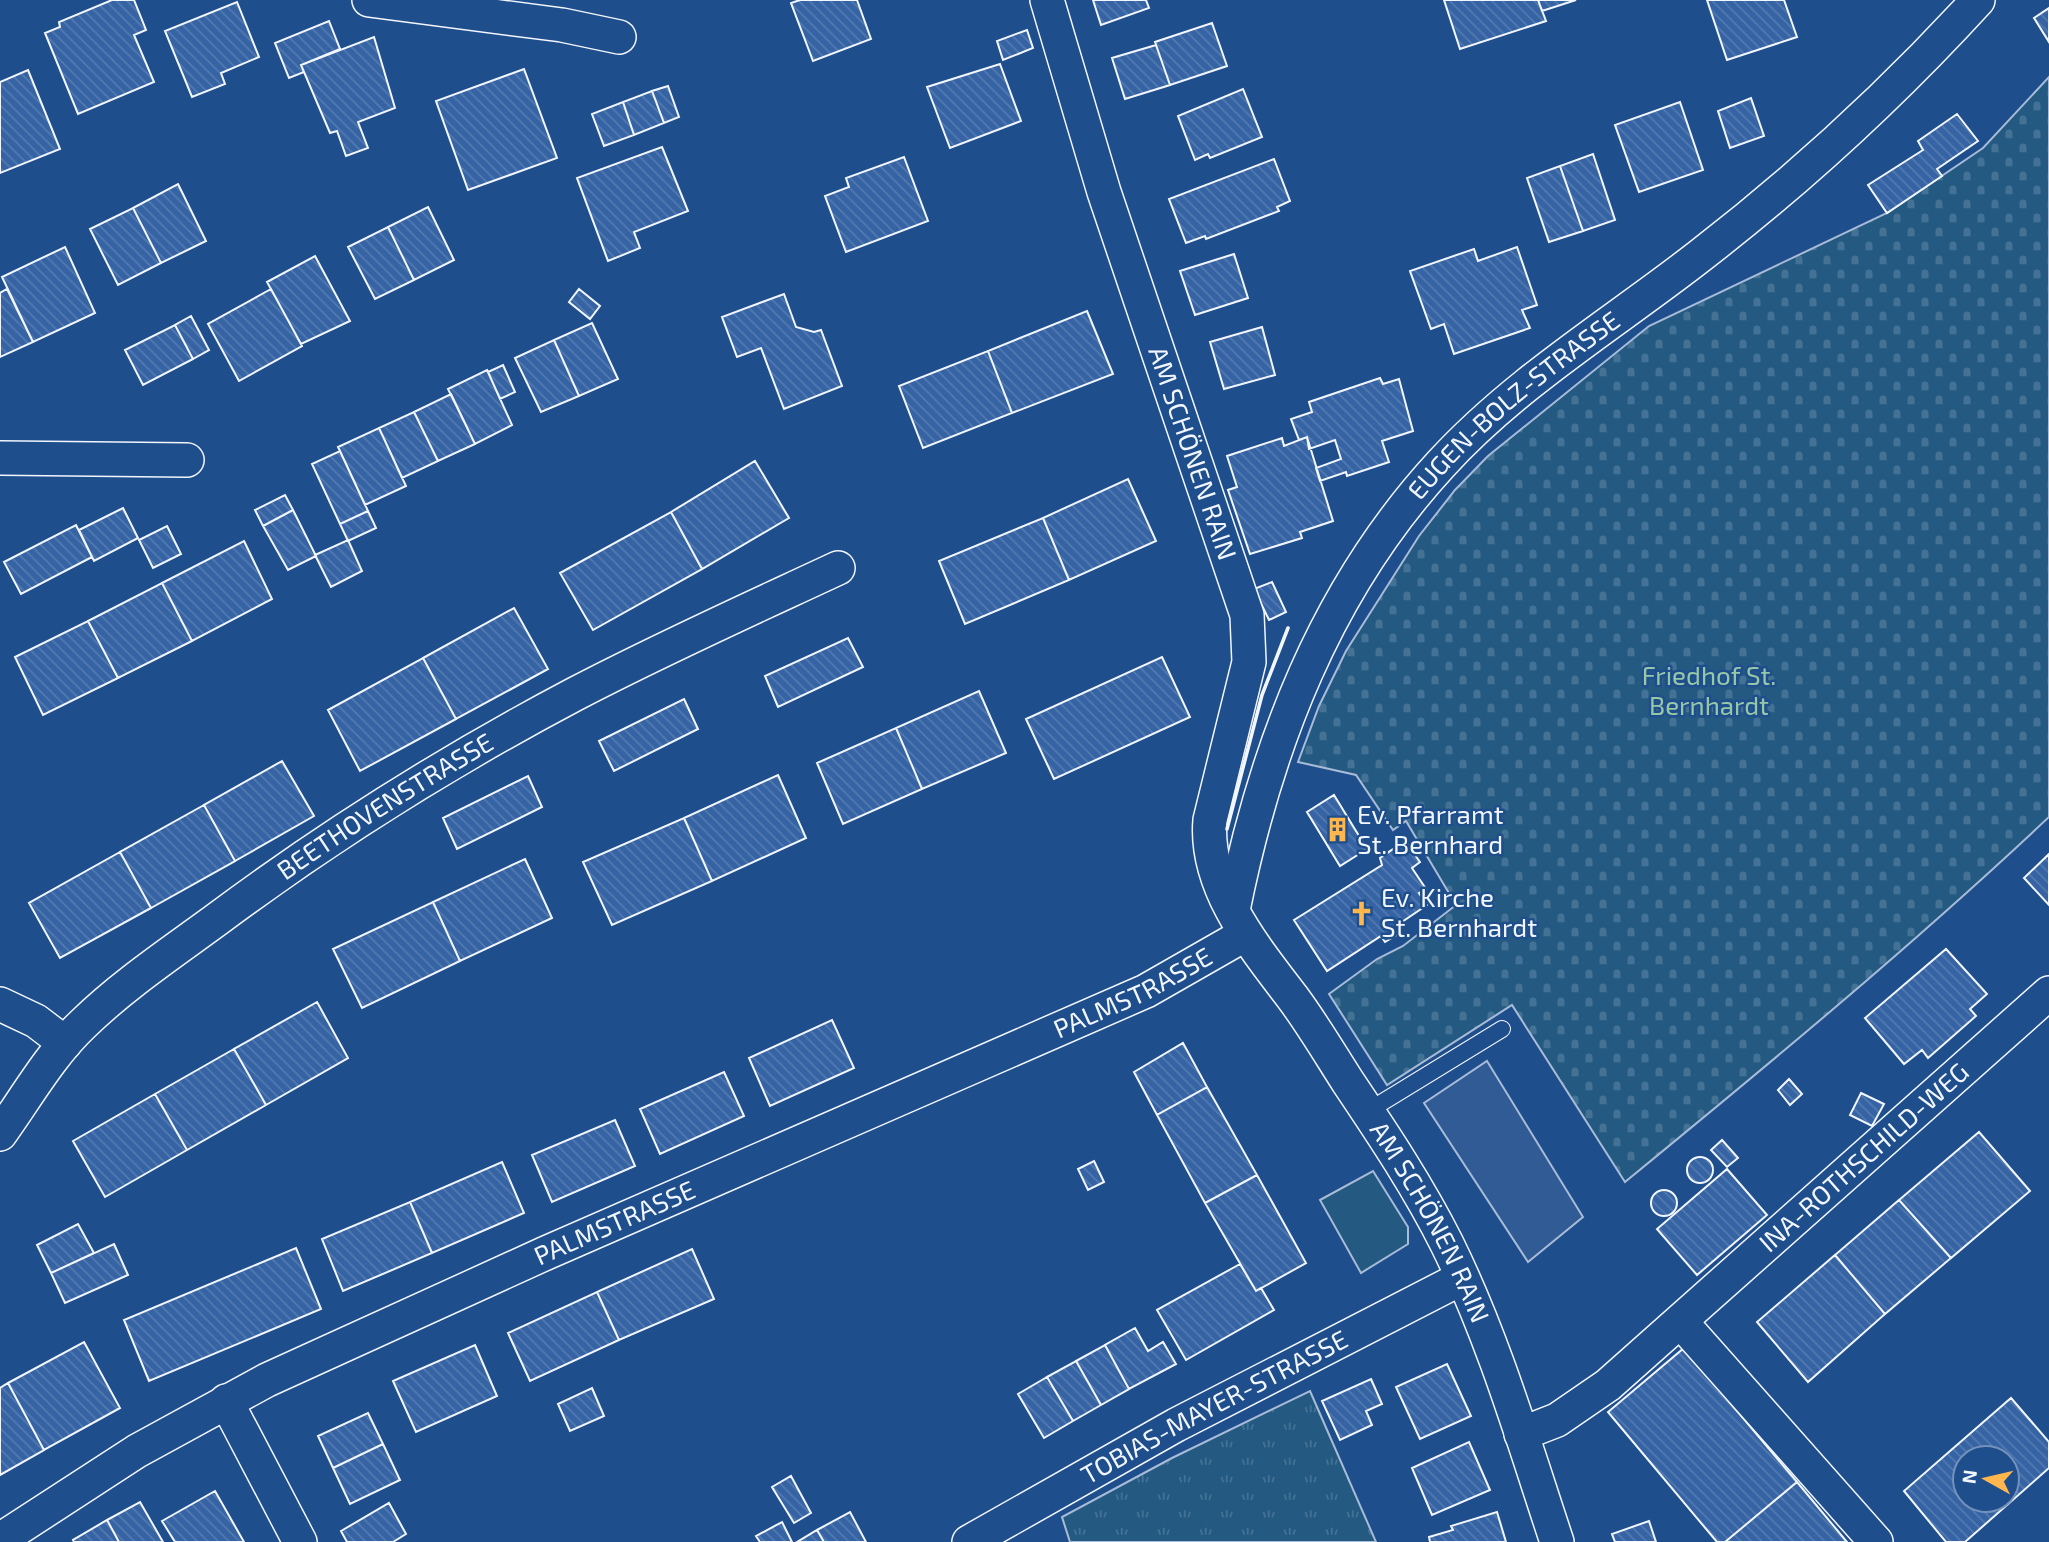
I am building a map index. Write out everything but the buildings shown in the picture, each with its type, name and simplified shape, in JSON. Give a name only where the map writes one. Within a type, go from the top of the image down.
[{"type":"street","points":[[369,0],[562,25],[619,37]]},
{"type":"street","name":"AM SCHÖNEN RAIN","points":[[1047,0],[1104,192],[1247,615],[1248,662],[1209,835],[1214,863],[1238,923],[1295,1001],[1421,1196],[1462,1278],[1521,1434],[1558,1542]]},
{"type":"street","name":"EUGEN-BOLZ-STRASSE","points":[[1238,923],[1252,824],[1295,693],[1344,596],[1406,506],[1441,464],[1508,400],[1745,221],[1871,112],[1978,0]]},
{"type":"street","points":[[0,458],[187,460]]},
{"type":"street","name":"BEETHOVENSTRASSE","points":[[0,1134],[65,1043],[126,987],[253,893],[410,788],[600,681],[838,568]]},
{"type":"street","name":"PALMSTRASSE","points":[[0,1540],[137,1451],[226,1401],[546,1253],[1146,991],[1238,923]]},
{"type":"street","name":"INA-ROTHSCHILD-WEG","points":[[1521,1434],[1557,1420],[1581,1405],[1681,1322],[2049,993]]},
{"type":"street","points":[[0,1004],[36,1021],[65,1043]]},
{"type":"street","name":"TOBIAS-MAYER-STRASSE","points":[[969,1542],[1177,1425],[1462,1278]]},
{"type":"street","points":[[1681,1322],[1876,1542]]},
{"type":"street","points":[[226,1401],[300,1542]]},
{"type":"lane","points":[[1368,1111],[1502,1029]]},
{"type":"green space","name":"Friedhof St. Bernhardt","points":[[2049,77],[2049,817],[1893,958],[1625,1182],[1512,1005],[1387,1085],[1329,994],[1377,959],[1403,946],[1456,905],[1406,821],[1393,830],[1356,775],[1298,762],[1319,706],[1346,651],[1419,536],[1455,490],[1488,456],[1649,326],[1887,213],[1983,148]]},
{"type":"green space","points":[[1373,1171],[1408,1227],[1408,1244],[1361,1273],[1320,1200]]},
{"type":"green space","points":[[1310,1391],[1376,1542],[1070,1542],[1062,1517],[1172,1458]]},
{"type":"shaded area","points":[[1487,1061],[1583,1217],[1528,1262],[1424,1103]]},
{"type":"wall","points":[[1227,829],[1262,695],[1288,628]]},
{"type":"place","name":"Ev. Pfarramt St. Bernhard","points":[[1337,830]]},
{"type":"place","name":"Ev. Kirche St. Bernhardt","points":[[1361,913]]}]
